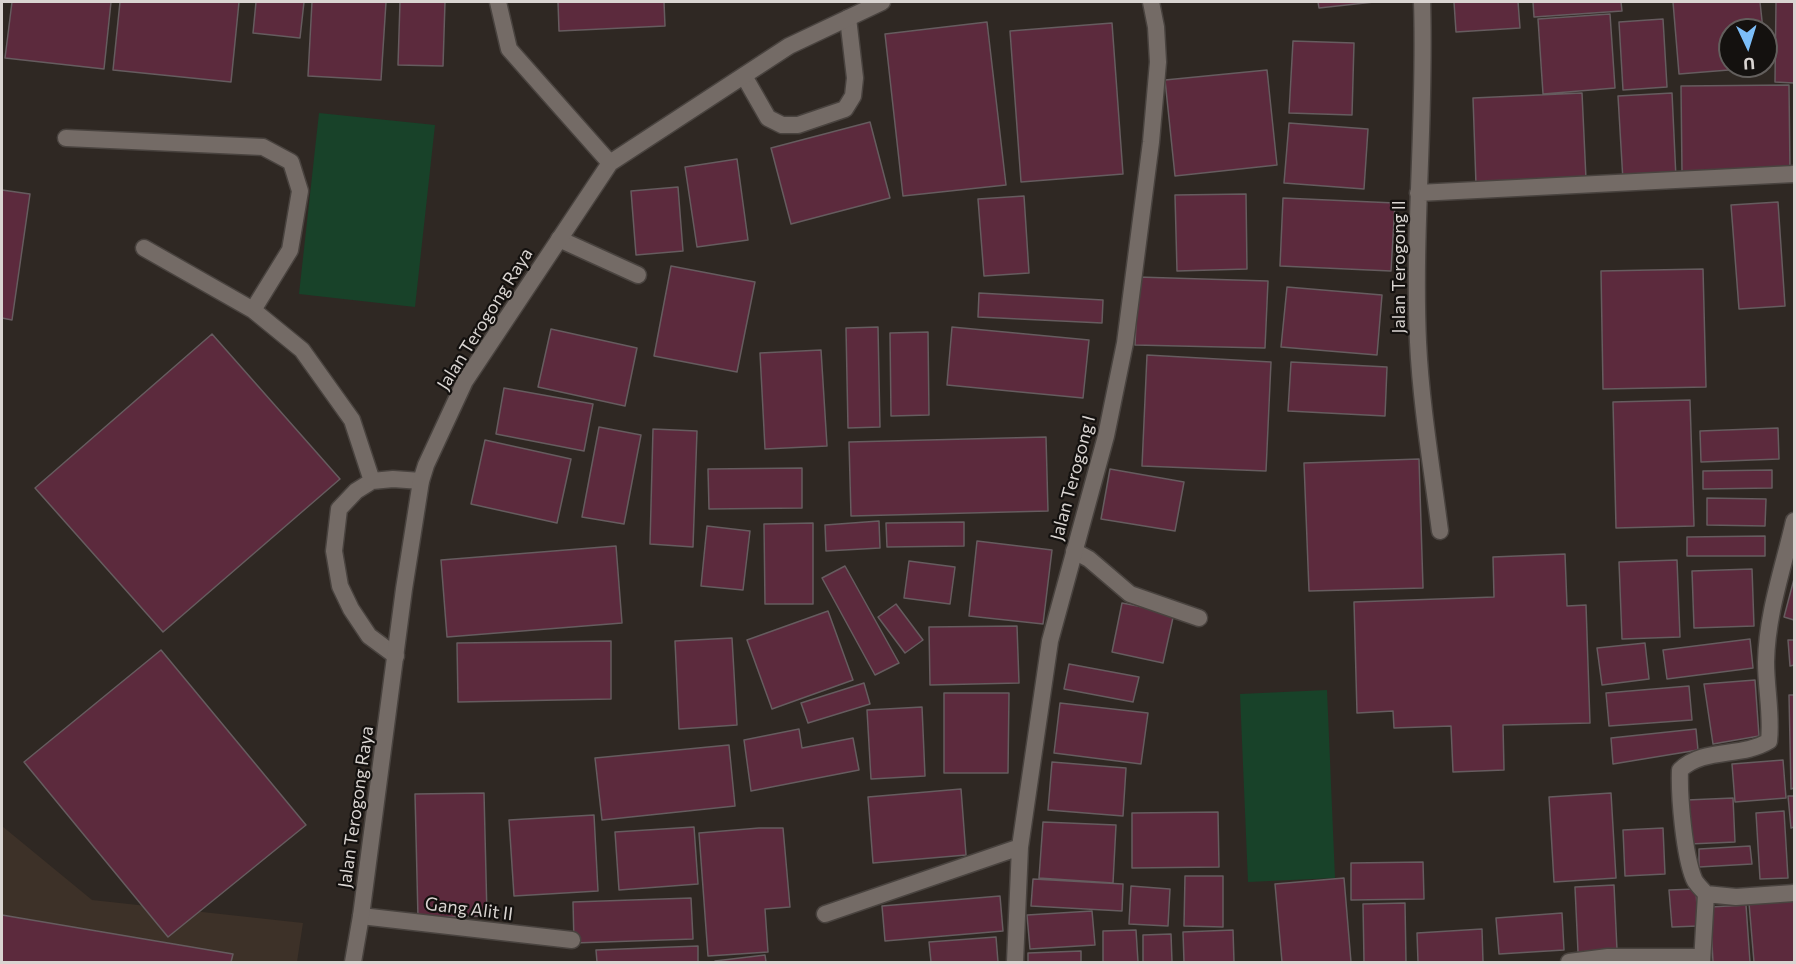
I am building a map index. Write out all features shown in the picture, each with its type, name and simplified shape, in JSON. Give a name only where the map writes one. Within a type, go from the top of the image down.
[{"type":"street","points":[[498,2],[509,49],[610,163]]},
{"type":"street","name":"Jalan Terogong Raya","points":[[353,963],[420,481],[465,381],[610,163],[789,46],[882,2]]},
{"type":"street","name":"Jalan Terogong I","points":[[1015,963],[1020,847],[1050,641],[1106,436],[1125,343],[1151,142],[1158,62],[1156,27],[1151,2]]},
{"type":"street","name":"Jalan Terogong II","points":[[1422,2],[1418,340],[1420,378],[1440,531]]},
{"type":"street","points":[[744,76],[768,118],[782,125],[798,125],[845,109],[853,96],[855,78],[848,18]]},
{"type":"street","points":[[66,138],[263,147],[291,162],[300,191],[290,250],[253,310]]},
{"type":"street","points":[[1418,193],[1794,174]]},
{"type":"street","points":[[559,239],[638,275]]},
{"type":"street","points":[[144,248],[253,310],[302,350],[352,420],[372,481]]},
{"type":"street","points":[[396,656],[369,636],[351,609],[340,586],[334,551],[339,509],[356,491],[372,481],[393,479],[420,481]]},
{"type":"street","points":[[1569,963],[1611,960],[1702,960],[1706,894],[1695,880],[1688,855],[1680,795],[1680,770],[1689,762],[1706,756],[1757,749],[1769,741],[1766,662],[1768,634],[1772,604],[1794,521]]},
{"type":"street","points":[[1074,551],[1089,559],[1130,594],[1199,618]]},
{"type":"street","points":[[825,914],[1020,847]]},
{"type":"street","points":[[1706,894],[1736,897],[1794,893]]},
{"type":"street","name":"Gang Alit II","points":[[361,916],[572,940]]},
{"type":"shaded area","points":[[2,826],[92,900],[303,923],[297,962],[2,962]]},
{"type":"green space","points":[[319,113],[435,125],[415,307],[299,294]]},
{"type":"green space","points":[[1327,690],[1335,878],[1248,882],[1240,694]]},
{"type":"building","points":[[12,2],[111,2],[104,69],[5,58]]},
{"type":"building","points":[[120,2],[239,2],[231,82],[113,70]]},
{"type":"building","points":[[256,2],[304,2],[300,38],[253,33]]},
{"type":"building","points":[[312,2],[386,2],[381,80],[308,76]]},
{"type":"building","points":[[400,2],[445,2],[443,66],[398,65]]},
{"type":"building","points":[[558,2],[664,2],[665,26],[559,31]]},
{"type":"building","points":[[1318,2],[1374,2],[1319,8]]},
{"type":"building","points":[[1454,2],[1518,2],[1520,28],[1456,32]]},
{"type":"building","points":[[1533,2],[1621,2],[1622,11],[1534,17]]},
{"type":"building","points":[[1673,2],[1760,2],[1762,18],[1718,18],[1718,71],[1679,74]]},
{"type":"building","points":[[1776,2],[1794,2],[1794,83],[1775,82],[1775,78],[1778,78],[1778,18],[1776,18]]},
{"type":"building","points":[[1610,14],[1615,88],[1543,94],[1538,19]]},
{"type":"building","points":[[1663,19],[1667,87],[1623,90],[1619,22]]},
{"type":"building","points":[[987,22],[1006,185],[903,196],[885,34]]},
{"type":"building","points":[[1112,23],[1123,174],[1021,182],[1010,31]]},
{"type":"building","points":[[1293,41],[1354,43],[1352,115],[1289,113]]},
{"type":"building","points":[[1267,70],[1277,165],[1175,176],[1165,80]]},
{"type":"building","points":[[1789,85],[1790,172],[1682,173],[1681,86]]},
{"type":"building","points":[[1582,93],[1586,179],[1476,185],[1473,98]]},
{"type":"building","points":[[1672,93],[1676,178],[1623,181],[1618,96]]},
{"type":"building","points":[[870,122],[890,198],[791,224],[771,148]]},
{"type":"building","points":[[1289,123],[1368,129],[1364,189],[1284,183]]},
{"type":"building","points":[[737,159],[748,240],[697,247],[685,167]]},
{"type":"building","points":[[678,187],[683,251],[636,255],[631,191]]},
{"type":"building","points":[[2,190],[30,194],[12,320],[2,318]]},
{"type":"building","points":[[1246,194],[1247,269],[1177,271],[1175,195]]},
{"type":"building","points":[[1024,196],[1029,273],[984,276],[978,199]]},
{"type":"building","points":[[1283,198],[1395,203],[1391,271],[1280,266]]},
{"type":"building","points":[[1778,202],[1785,306],[1739,309],[1731,205]]},
{"type":"building","points":[[671,266],[755,282],[737,372],[654,356]]},
{"type":"building","points":[[1703,269],[1706,387],[1603,389],[1601,271]]},
{"type":"building","points":[[1138,277],[1268,281],[1265,348],[1135,345]]},
{"type":"building","points":[[1287,287],[1382,295],[1377,355],[1281,347]]},
{"type":"building","points":[[979,293],[1103,300],[1102,323],[978,317]]},
{"type":"building","points":[[878,327],[880,427],[848,428],[846,328]]},
{"type":"building","points":[[952,327],[1089,340],[1083,398],[947,385]]},
{"type":"building","points":[[551,329],[637,348],[625,406],[538,387]]},
{"type":"building","points":[[928,332],[929,415],[891,416],[890,333]]},
{"type":"building","points":[[212,334],[340,479],[163,632],[35,488]]},
{"type":"building","points":[[821,350],[827,446],[765,449],[760,353]]},
{"type":"building","points":[[1147,355],[1271,362],[1266,471],[1142,466]]},
{"type":"building","points":[[1291,362],[1387,367],[1385,416],[1288,411]]},
{"type":"building","points":[[504,388],[593,404],[584,451],[496,434]]},
{"type":"building","points":[[1690,400],[1694,526],[1616,528],[1613,402]]},
{"type":"building","points":[[599,427],[641,435],[624,524],[582,517]]},
{"type":"building","points":[[1778,428],[1779,459],[1701,462],[1700,431]]},
{"type":"building","points":[[653,429],[697,431],[693,547],[650,544]]},
{"type":"building","points":[[1046,437],[1048,511],[851,516],[849,442]]},
{"type":"building","points":[[485,440],[571,459],[557,523],[471,504]]},
{"type":"building","points":[[1419,459],[1423,588],[1309,591],[1304,463]]},
{"type":"building","points":[[802,468],[802,508],[709,509],[708,469]]},
{"type":"building","points":[[1110,469],[1184,482],[1175,531],[1101,519]]},
{"type":"building","points":[[1772,470],[1772,488],[1703,489],[1703,471]]},
{"type":"building","points":[[1707,498],[1766,499],[1765,526],[1707,525]]},
{"type":"building","points":[[879,521],[880,548],[826,551],[825,525]]},
{"type":"building","points":[[964,522],[964,546],[887,547],[886,523]]},
{"type":"building","points":[[813,523],[813,604],[765,604],[764,524]]},
{"type":"building","points":[[707,526],[750,531],[743,590],[701,586]]},
{"type":"building","points":[[1765,536],[1765,556],[1687,556],[1687,537]]},
{"type":"building","points":[[977,541],[1052,550],[1043,624],[969,616]]},
{"type":"building","points":[[616,546],[622,623],[447,637],[441,560]]},
{"type":"building","points":[[1565,554],[1567,606],[1586,605],[1590,723],[1503,725],[1504,770],[1453,772],[1451,726],[1394,728],[1393,711],[1357,713],[1354,602],[1494,597],[1493,557]]},
{"type":"building","points":[[1677,560],[1680,637],[1622,639],[1619,562]]},
{"type":"building","points":[[909,561],[955,567],[950,604],[904,598]]},
{"type":"building","points":[[845,566],[899,663],[875,675],[822,578]]},
{"type":"building","points":[[1752,569],[1754,626],[1694,628],[1692,571]]},
{"type":"building","points":[[1794,579],[1794,620],[1784,617]]},
{"type":"building","points":[[1122,603],[1174,613],[1163,663],[1112,652]]},
{"type":"building","points":[[896,604],[923,640],[905,653],[878,617]]},
{"type":"building","points":[[828,611],[853,680],[772,709],[747,640]]},
{"type":"building","points":[[1017,626],[1019,683],[930,685],[929,627]]},
{"type":"building","points":[[732,638],[737,725],[679,729],[675,641]]},
{"type":"building","points":[[1750,639],[1753,668],[1667,679],[1663,650]]},
{"type":"building","points":[[1788,640],[1794,640],[1794,665],[1790,666]]},
{"type":"building","points":[[611,641],[611,699],[458,702],[457,643]]},
{"type":"building","points":[[1645,643],[1649,679],[1602,685],[1597,648]]},
{"type":"building","points":[[161,650],[306,825],[168,937],[24,762]]},
{"type":"building","points":[[1069,664],[1139,677],[1133,702],[1064,689]]},
{"type":"building","points":[[1755,680],[1759,736],[1713,744],[1704,684]]},
{"type":"building","points":[[864,683],[870,704],[808,723],[801,703]]},
{"type":"building","points":[[1689,686],[1692,720],[1609,726],[1606,693]]},
{"type":"building","points":[[944,693],[1009,693],[1008,773],[944,773]]},
{"type":"building","points":[[1789,695],[1794,695],[1794,788],[1791,789]]},
{"type":"building","points":[[1060,703],[1148,713],[1141,764],[1054,753]]},
{"type":"building","points":[[922,707],[925,776],[871,779],[867,710]]},
{"type":"building","points":[[799,729],[802,748],[853,738],[859,770],[751,791],[744,740]]},
{"type":"building","points":[[1696,729],[1698,750],[1613,764],[1611,738]]},
{"type":"building","points":[[729,745],[735,806],[602,820],[595,758]]},
{"type":"building","points":[[1783,760],[1786,798],[1735,802],[1732,764]]},
{"type":"building","points":[[1052,762],[1126,768],[1123,816],[1048,810]]},
{"type":"building","points":[[961,789],[966,855],[873,863],[868,797]]},
{"type":"building","points":[[484,793],[487,916],[418,918],[415,794]]},
{"type":"building","points":[[1611,793],[1616,878],[1554,882],[1549,797]]},
{"type":"building","points":[[1788,796],[1794,796],[1794,827],[1791,828]]},
{"type":"building","points":[[1733,798],[1735,842],[1689,844],[1687,800]]},
{"type":"building","points":[[1784,811],[1788,878],[1760,879],[1756,813]]},
{"type":"building","points":[[1218,812],[1219,867],[1132,868],[1132,813]]},
{"type":"building","points":[[594,815],[598,891],[514,896],[509,820]]},
{"type":"building","points":[[1043,822],[1116,825],[1113,883],[1039,878]]},
{"type":"building","points":[[694,827],[698,884],[619,890],[615,832]]},
{"type":"building","points":[[783,828],[790,907],[765,909],[768,952],[708,956],[699,833]]},
{"type":"building","points":[[1663,828],[1665,874],[1625,876],[1623,830]]},
{"type":"building","points":[[1750,846],[1752,864],[1699,867],[1699,849]]},
{"type":"building","points":[[1423,862],[1424,899],[1351,900],[1351,863]]},
{"type":"building","points":[[1185,876],[1223,876],[1223,927],[1184,926]]},
{"type":"building","points":[[1344,878],[1351,962],[1282,962],[1275,884]]},
{"type":"building","points":[[1033,879],[1123,884],[1122,911],[1031,906]]},
{"type":"building","points":[[1614,885],[1617,950],[1578,952],[1575,887]]},
{"type":"building","points":[[1131,886],[1170,889],[1168,926],[1129,924]]},
{"type":"building","points":[[1696,889],[1698,926],[1672,927],[1669,890]]},
{"type":"building","points":[[1000,896],[1003,931],[885,941],[882,906]]},
{"type":"building","points":[[691,898],[693,939],[574,943],[573,902]]},
{"type":"building","points":[[1794,900],[1794,962],[1754,962],[1749,903]]},
{"type":"building","points":[[1405,903],[1406,962],[1364,962],[1363,904]]},
{"type":"building","points":[[1746,905],[1750,962],[1713,962],[1710,907]]},
{"type":"building","points":[[1092,911],[1095,945],[1030,949],[1027,915]]},
{"type":"building","points":[[1562,913],[1564,950],[1499,954],[1496,918]]},
{"type":"building","points":[[2,915],[233,954],[231,962],[2,962]]},
{"type":"building","points":[[1482,929],[1483,962],[1418,962],[1417,933]]},
{"type":"building","points":[[1136,930],[1138,962],[1103,962],[1103,931]]},
{"type":"building","points":[[1233,930],[1234,962],[1184,962],[1183,932]]},
{"type":"building","points":[[1171,934],[1172,962],[1143,962],[1143,935]]},
{"type":"building","points":[[996,937],[998,962],[931,962],[929,942]]},
{"type":"building","points":[[698,946],[698,962],[597,962],[596,950]]},
{"type":"building","points":[[1081,951],[1081,962],[1028,962],[1028,953]]},
{"type":"building","points":[[765,955],[766,962],[715,962],[715,961]]}]
